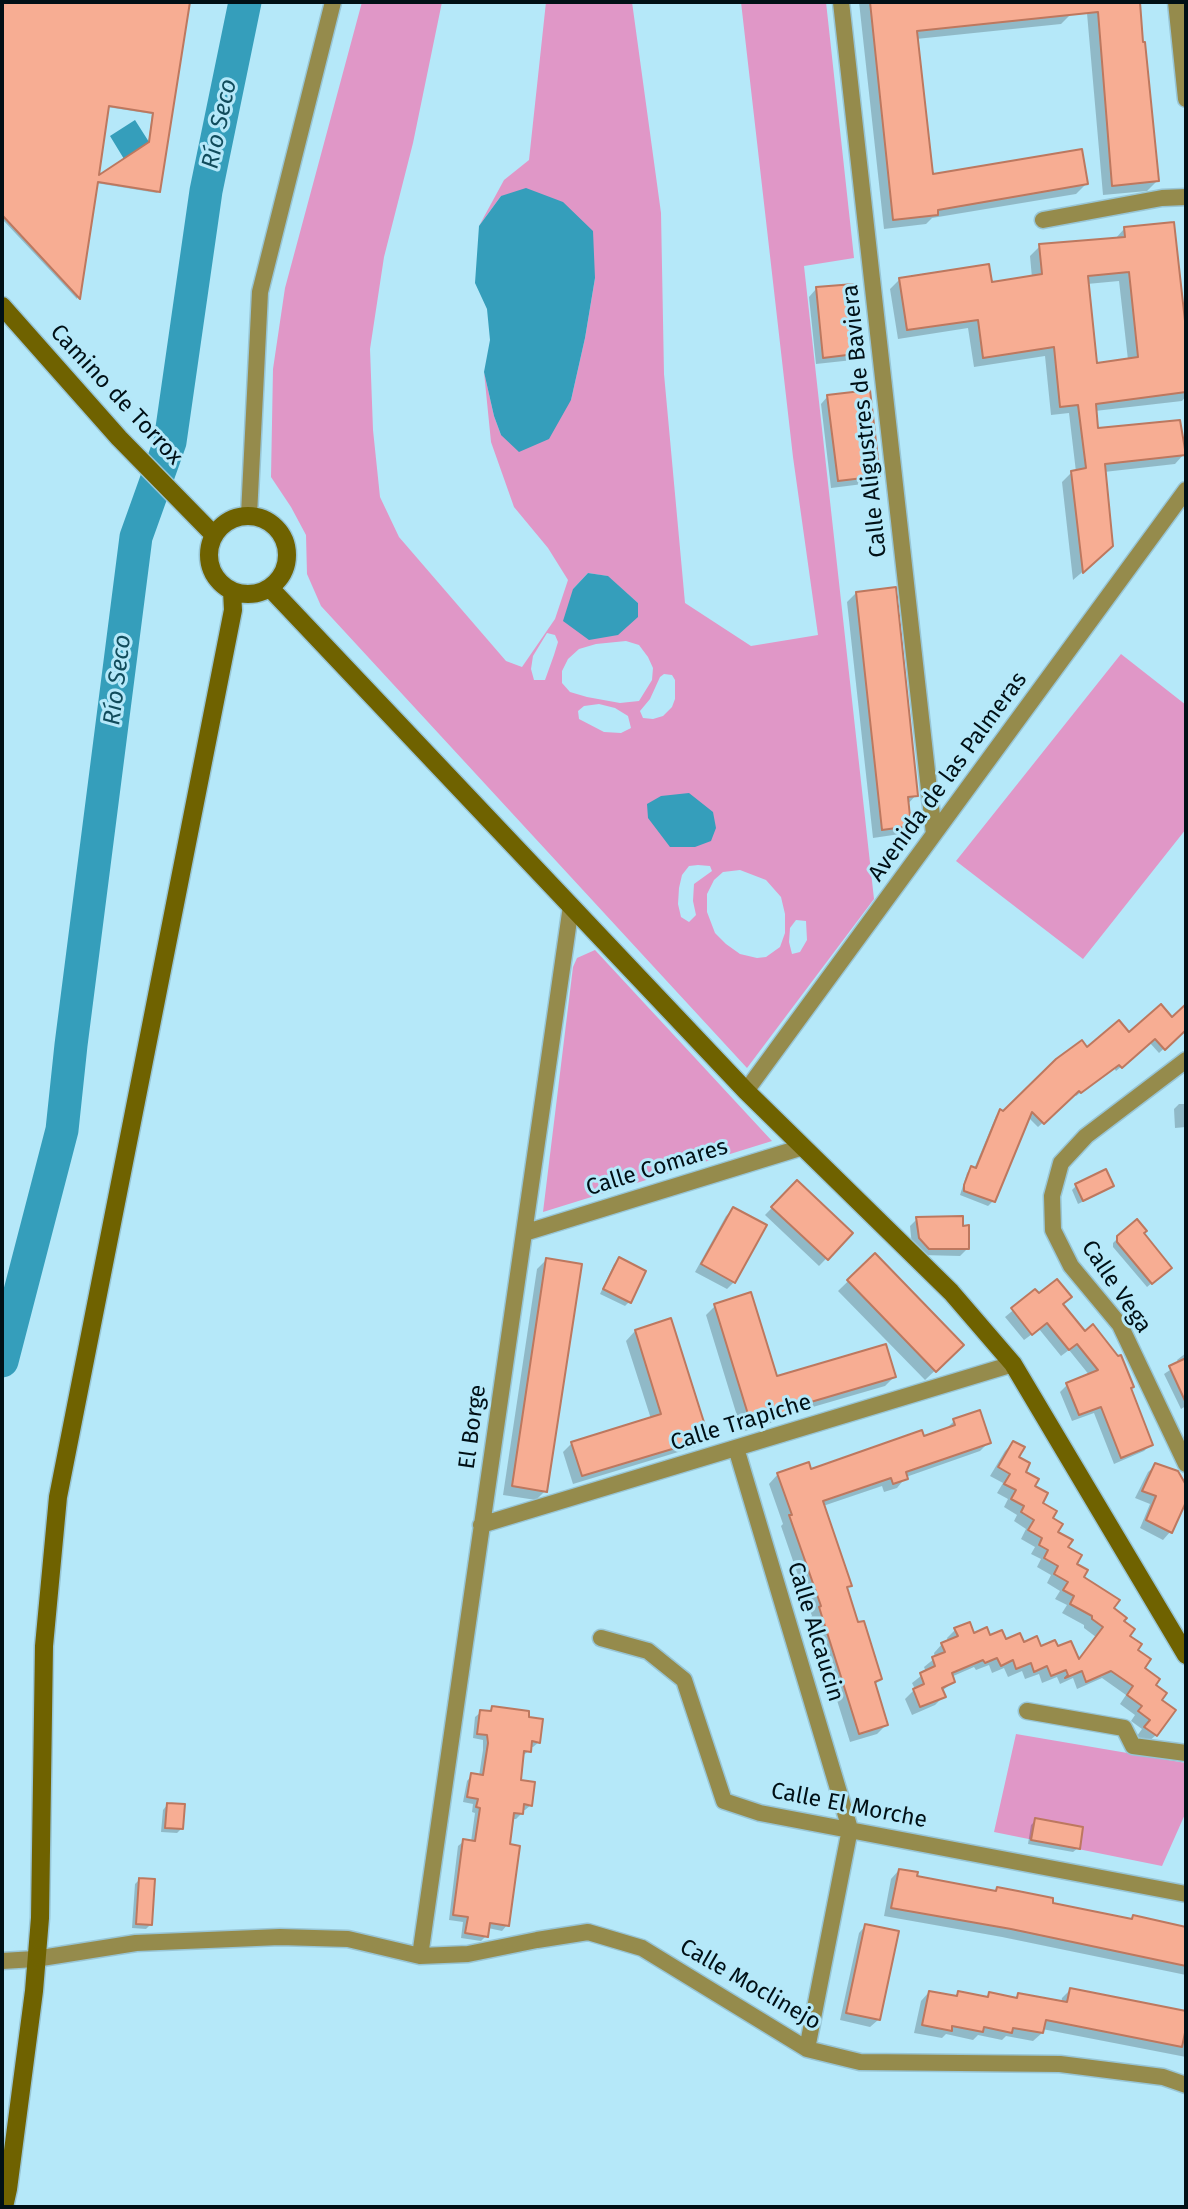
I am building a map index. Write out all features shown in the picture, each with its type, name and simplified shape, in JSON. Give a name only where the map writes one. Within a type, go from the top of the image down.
[{"type":"street","points":[[248,515],[260,292],[333,2]]},
{"type":"street","name":"Calle Aligustres de Baviera","points":[[841,2],[934,834]]},
{"type":"street","points":[[1176,2],[1186,99]]},
{"type":"street","points":[[1043,219],[1162,198],[1186,197]]},
{"type":"street","name":"Camino de Torrox","points":[[2,306],[119,438],[214,535]]},
{"type":"street","name":"Avenida de las Palmeras","points":[[746,1091],[1186,490]]},
{"type":"street","points":[[248,515],[268,520],[282,534],[288,553],[284,573],[270,588],[255,594],[232,591],[221,584],[210,567],[208,551],[214,535],[228,520],[248,515]]},
{"type":"street","points":[[270,588],[746,1091],[951,1292],[1013,1364],[1186,1655]]},
{"type":"street","points":[[4,2207],[34,1991],[40,1918],[44,1646],[58,1497],[233,610],[232,591]]},
{"type":"street","name":"El Borge","points":[[420,1956],[571,905]]},
{"type":"street","name":"Calle Vega","points":[[1186,1060],[1086,1136],[1061,1163],[1052,1196],[1053,1230],[1071,1266],[1121,1325],[1186,1464]]},
{"type":"street","name":"Calle Comares","points":[[524,1233],[803,1147]]},
{"type":"street","name":"Calle Trapiche","points":[[481,1525],[1013,1364]]},
{"type":"street","name":"Calle Alcaucin","points":[[736,1448],[850,1829]]},
{"type":"street","name":"Calle El Morche","points":[[601,1638],[648,1651],[684,1680],[723,1801],[760,1813],[1186,1894]]},
{"type":"street","points":[[1027,1711],[1124,1728],[1133,1746],[1186,1753]]},
{"type":"street","points":[[807,2049],[850,1829]]},
{"type":"street","name":"Calle Moclinejo","points":[[2,1961],[35,1959],[136,1943],[280,1937],[348,1939],[420,1956],[468,1954],[588,1932],[642,1948],[807,2049],[860,2062],[1060,2064],[1163,2077],[1186,2085]]},
{"type":"shaded area","points":[[362,2],[442,2],[413,143],[384,257],[370,349],[373,430],[380,497],[399,537],[506,661],[522,667],[555,619],[568,580],[548,548],[514,507],[491,442],[484,372],[501,435],[571,400],[595,278],[501,196],[479,226],[504,180],[529,160],[546,2],[632,2],[661,213],[664,374],[685,603],[751,646],[818,635],[793,457],[741,2],[826,2],[854,258],[804,266],[874,899],[747,1068],[321,606],[307,574],[306,535],[271,477],[273,369],[285,288]],"holes":[[[588,573],[607,576],[638,603],[573,589]],[[547,633],[555,635],[558,642],[545,680],[534,680],[531,669],[533,656]],[[626,641],[639,645],[653,668],[652,680],[639,701],[620,703],[570,692],[562,683],[562,671],[568,659],[579,649]],[[664,674],[672,675],[675,680],[672,707],[663,716],[643,718],[640,711],[650,699],[660,677]],[[599,704],[615,708],[628,716],[631,728],[621,733],[604,732],[579,719],[578,711],[584,706]],[[689,866],[710,866],[712,871],[694,884],[696,915],[689,922],[681,917],[678,904],[682,875]],[[740,870],[766,880],[781,897],[785,914],[785,933],[780,947],[766,957],[757,958],[740,954],[715,933],[707,912],[707,894],[714,880],[723,872]],[[796,920],[806,921],[807,940],[800,952],[792,954],[790,928]]]},
{"type":"shaded area","points":[[1121,654],[1186,705],[1186,829],[1083,959],[956,861]]},
{"type":"shaded area","points":[[595,950],[772,1141],[543,1212],[573,967],[577,958]]},
{"type":"shaded area","points":[[1016,1734],[1186,1763],[1186,1812],[1162,1866],[994,1832]]},
{"type":"water","points":[[135,120],[149,142],[124,159],[110,136]]},
{"type":"water","points":[[526,188],[563,202],[593,231],[595,278],[571,400],[549,439],[519,452],[501,435],[494,416],[484,372],[490,340],[487,309],[475,283],[479,226],[501,196]]},
{"type":"water","points":[[588,573],[608,576],[638,603],[638,617],[618,635],[589,640],[563,621],[573,589]]},
{"type":"water","points":[[689,793],[713,812],[716,828],[711,841],[695,847],[670,847],[648,818],[647,804],[661,796]]},
{"type":"building","points":[[2,2],[190,2],[160,192],[98,182],[80,299],[2,215]],"holes":[[[109,106],[153,113],[149,142],[99,175]]]},
{"type":"building","points":[[870,2],[1140,2],[1159,181],[1112,186],[1098,12],[917,31],[933,174],[1082,149],[1088,184],[938,210],[938,215],[893,220]]},
{"type":"building","points":[[1174,222],[1186,330],[1186,392],[1096,404],[1098,428],[1180,420],[1186,455],[1105,464],[1113,546],[1083,573],[1071,471],[1086,468],[1078,405],[1060,407],[1054,347],[983,358],[978,320],[907,330],[899,278],[989,264],[992,282],[1042,274],[1039,244],[1125,237],[1124,227]],"holes":[[[1129,272],[1138,357],[1097,363],[1088,276]]]},
{"type":"building","points":[[854,284],[863,353],[823,358],[816,287]]},
{"type":"building","points":[[870,390],[880,476],[838,481],[827,395]]},
{"type":"building","points":[[896,587],[918,796],[908,797],[911,826],[882,830],[856,592]]},
{"type":"building","points":[[1161,1004],[1172,1017],[1186,1004],[1186,1030],[1165,1050],[1155,1039],[1122,1068],[1119,1065],[1081,1093],[1079,1091],[1044,1124],[1032,1112],[995,1202],[964,1191],[971,1166],[976,1168],[1000,1109],[1003,1111],[1056,1059],[1082,1040],[1087,1047],[1119,1020],[1129,1032]]},
{"type":"building","points":[[1106,1169],[1114,1186],[1083,1201],[1075,1184]]},
{"type":"building","points":[[797,1180],[853,1233],[828,1260],[771,1207]]},
{"type":"building","points":[[733,1207],[767,1225],[735,1283],[701,1264]]},
{"type":"building","points":[[963,1216],[963,1226],[969,1225],[969,1249],[929,1249],[919,1238],[916,1217]]},
{"type":"building","points":[[1137,1219],[1147,1231],[1144,1233],[1172,1268],[1152,1284],[1117,1242],[1117,1236]]},
{"type":"building","points":[[875,1253],[964,1345],[936,1372],[847,1280]]},
{"type":"building","points":[[619,1257],[646,1271],[631,1303],[603,1289]]},
{"type":"building","points":[[546,1258],[582,1264],[547,1492],[512,1486]]},
{"type":"building","points":[[1057,1279],[1072,1297],[1063,1304],[1085,1331],[1093,1324],[1118,1356],[1121,1355],[1153,1445],[1121,1458],[1101,1407],[1079,1415],[1066,1383],[1098,1370],[1077,1344],[1069,1350],[1047,1323],[1032,1335],[1011,1308],[1035,1289],[1039,1293]]},
{"type":"building","points":[[751,1292],[777,1376],[886,1344],[896,1377],[787,1409],[788,1412],[751,1424],[714,1304]]},
{"type":"building","points":[[671,1318],[709,1438],[582,1476],[571,1442],[661,1414],[635,1330]]},
{"type":"building","points":[[1186,1358],[1186,1403],[1169,1366]]},
{"type":"building","points":[[980,1410],[991,1443],[906,1472],[908,1479],[893,1484],[891,1478],[823,1501],[852,1586],[847,1587],[858,1622],[864,1621],[882,1679],[875,1682],[888,1725],[859,1734],[819,1607],[821,1606],[777,1473],[809,1462],[811,1469],[922,1430],[924,1436],[955,1425],[953,1419]]},
{"type":"building","points":[[1013,1441],[1025,1447],[1019,1457],[1030,1463],[1026,1472],[1039,1479],[1035,1486],[1048,1493],[1043,1503],[1057,1511],[1053,1518],[1063,1524],[1058,1532],[1073,1540],[1068,1547],[1082,1555],[1077,1564],[1088,1570],[1084,1577],[1120,1600],[1114,1608],[1127,1618],[1124,1621],[1135,1629],[1130,1636],[1142,1644],[1138,1650],[1151,1659],[1145,1668],[1160,1679],[1156,1685],[1167,1693],[1162,1700],[1176,1710],[1157,1736],[1144,1727],[1150,1720],[1138,1711],[1142,1706],[1127,1695],[1133,1686],[1111,1671],[1086,1682],[1082,1671],[1065,1678],[1068,1675],[1066,1670],[1051,1676],[1047,1666],[1034,1672],[1031,1663],[1016,1669],[1013,1660],[1001,1666],[997,1658],[985,1663],[983,1660],[952,1673],[955,1682],[942,1688],[946,1697],[920,1707],[913,1689],[924,1684],[920,1673],[935,1666],[932,1657],[945,1652],[941,1643],[958,1636],[954,1628],[970,1622],[974,1633],[987,1627],[990,1635],[1002,1630],[1006,1639],[1020,1633],[1024,1642],[1037,1636],[1041,1646],[1055,1640],[1058,1646],[1071,1641],[1079,1659],[1103,1627],[1092,1619],[1092,1616],[1070,1604],[1074,1596],[1063,1590],[1068,1582],[1054,1574],[1058,1566],[1044,1558],[1048,1550],[1039,1545],[1042,1538],[1028,1530],[1034,1520],[1021,1512],[1024,1506],[1011,1499],[1016,1490],[1004,1484],[1010,1474],[998,1467]]},
{"type":"building","points":[[1155,1463],[1178,1471],[1186,1485],[1186,1502],[1172,1533],[1146,1520],[1156,1496],[1142,1491]]},
{"type":"building","points":[[492,1706],[529,1711],[529,1717],[543,1719],[540,1743],[532,1741],[531,1752],[524,1751],[521,1780],[535,1782],[532,1806],[524,1804],[523,1814],[514,1813],[510,1844],[520,1846],[509,1926],[490,1923],[488,1937],[465,1933],[468,1917],[453,1915],[463,1839],[475,1841],[480,1808],[476,1807],[478,1799],[467,1797],[471,1773],[483,1775],[488,1743],[487,1735],[477,1734],[480,1710],[491,1711]]},
{"type":"building","points":[[167,1803],[185,1804],[183,1829],[165,1828]]},
{"type":"building","points":[[1035,1818],[1083,1827],[1080,1849],[1031,1840]]},
{"type":"building","points":[[899,1869],[918,1872],[917,1876],[996,1891],[997,1887],[1053,1898],[1053,1903],[1132,1919],[1133,1915],[1186,1927],[1186,1966],[1011,1929],[891,1908]]},
{"type":"building","points":[[139,1878],[155,1879],[152,1925],[136,1924]]},
{"type":"building","points":[[865,1924],[899,1931],[880,2020],[846,2013]]},
{"type":"building","points":[[1070,1988],[1186,2011],[1182,2047],[1046,2020],[1043,2033],[1013,2028],[1012,2033],[984,2027],[983,2032],[952,2026],[952,2031],[922,2025],[929,1991],[957,1996],[958,1991],[988,1997],[989,1992],[1017,1998],[1018,1993],[1067,2002]]},
{"type":"waterway","name":"Río Seco","points":[[2,1361],[62,1130],[136,537],[170,442],[206,191],[245,2]]}]
